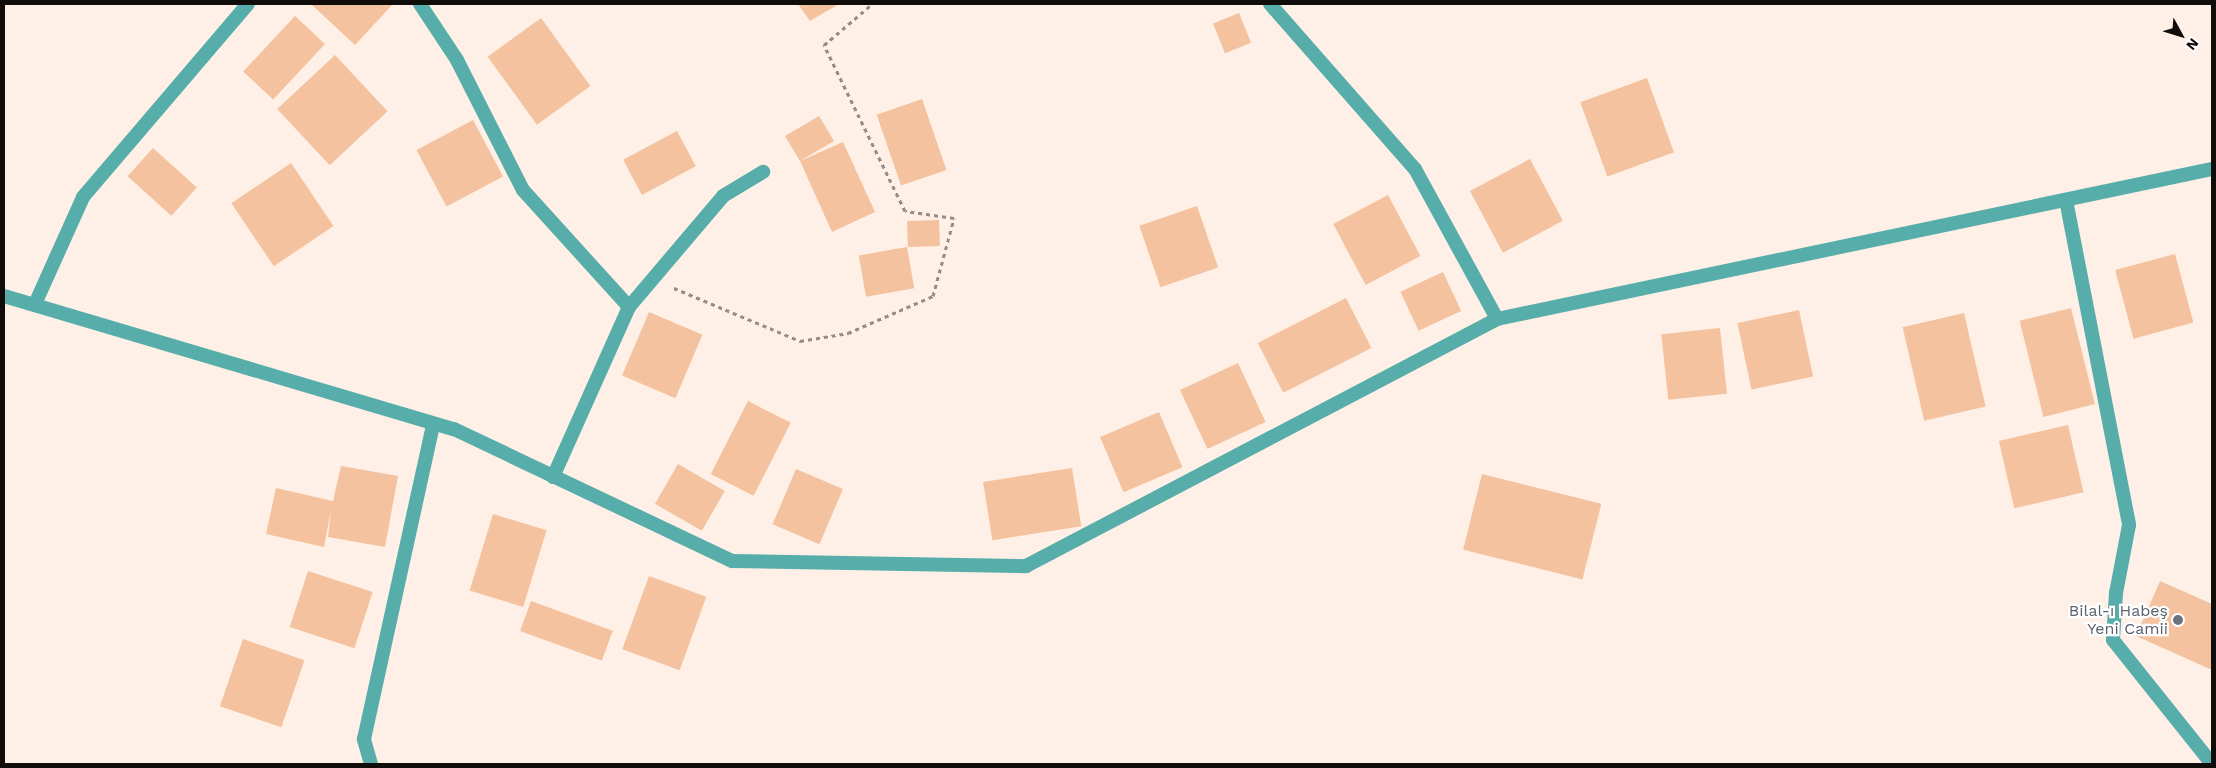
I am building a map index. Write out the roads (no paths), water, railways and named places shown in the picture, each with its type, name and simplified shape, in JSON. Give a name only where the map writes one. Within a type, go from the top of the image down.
[{"type":"street","points":[[35,304],[83,197],[248,4]]},
{"type":"street","points":[[420,4],[456,60],[523,190],[629,307]]},
{"type":"street","points":[[1270,4],[1415,170],[1497,319]]},
{"type":"street","points":[[4,296],[433,425],[454,429],[732,561],[1026,566],[1497,319],[2212,169]]},
{"type":"street","points":[[553,477],[629,307],[651,278],[723,196],[763,172]]},
{"type":"street","points":[[2066,200],[2128,525],[2116,593],[2113,640],[2212,764]]},
{"type":"street","points":[[372,764],[364,739],[433,425]]},
{"type":"place","name":"Bilal-ı Habeş Yeni Camii","points":[[2178,620]]}]
